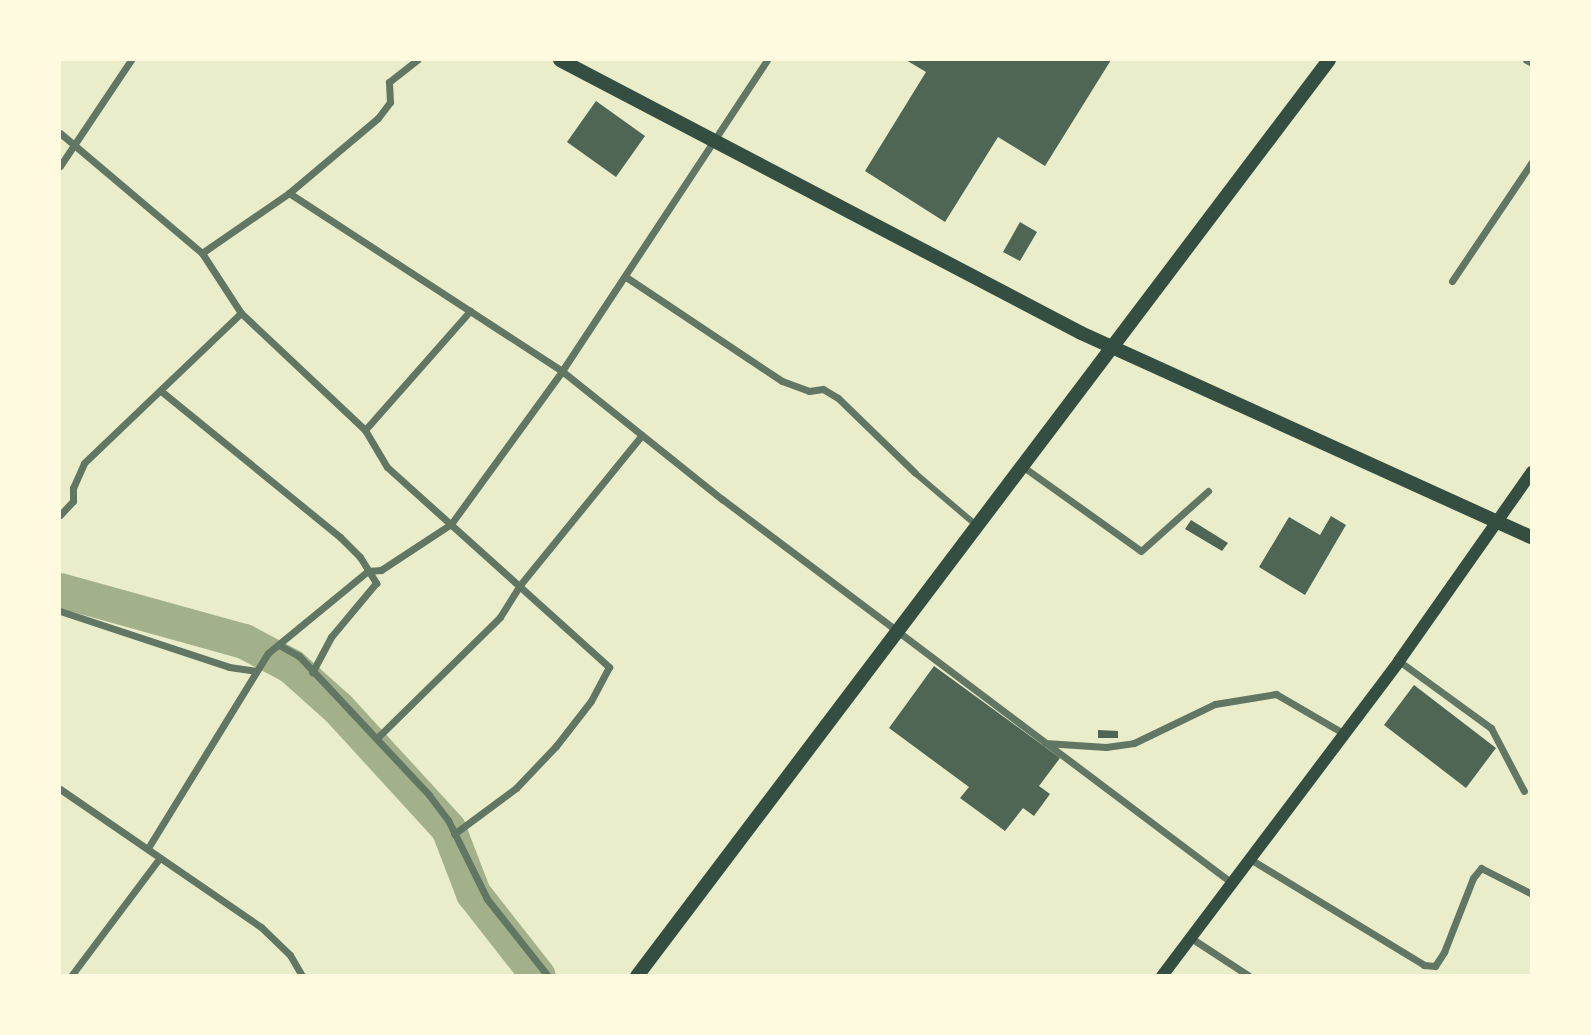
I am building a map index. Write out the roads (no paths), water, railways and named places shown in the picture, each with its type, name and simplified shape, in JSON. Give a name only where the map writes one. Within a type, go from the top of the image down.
[{"type":"main road","points":[[561,60],[1112,348],[1531,538]]},
{"type":"main road","points":[[636,975],[1329,60]]},
{"type":"main road","points":[[1162,975],[1342,733],[1399,661],[1531,472]]},
{"type":"street","points":[[60,166],[131,60]]},
{"type":"street","points":[[202,253],[289,193],[378,118],[390,102],[389,82],[417,60]]},
{"type":"street","points":[[148,848],[268,653],[368,571],[381,570],[399,560],[451,523],[562,371],[767,60]]},
{"type":"street","points":[[1527,60],[1531,63]]},
{"type":"street","points":[[60,133],[202,253],[241,313],[365,430],[387,467],[520,585],[609,669],[556,746],[516,788],[454,834]]},
{"type":"street","points":[[1452,281],[1531,162]]},
{"type":"street","points":[[289,193],[562,371],[896,631],[1232,883]]},
{"type":"street","points":[[626,277],[782,381],[809,391],[823,389],[838,398],[915,473],[976,525]]},
{"type":"street","points":[[365,430],[470,311]]},
{"type":"street","points":[[60,515],[74,502],[73,488],[84,463],[241,313]]},
{"type":"street","points":[[161,391],[287,490],[340,537],[376,583],[331,637],[312,672]]},
{"type":"street","points":[[378,737],[500,617],[520,585],[642,435]]},
{"type":"street","points":[[1021,466],[1141,551],[1208,491]]},
{"type":"street","points":[[60,611],[229,667],[258,669]]},
{"type":"street","points":[[279,645],[299,656],[378,737],[429,795],[454,834],[487,900],[548,975]]},
{"type":"street","points":[[1399,661],[1491,728],[1524,791]]},
{"type":"street","points":[[1044,743],[1106,747],[1134,743],[1216,704],[1276,694],[1342,733]]},
{"type":"street","points":[[60,789],[261,927],[290,955],[302,975]]},
{"type":"street","points":[[1249,858],[1424,965],[1435,966],[1444,952],[1473,878],[1481,868],[1531,894]]},
{"type":"street","points":[[71,975],[159,859]]},
{"type":"street","points":[[1191,938],[1249,975]]},
{"type":"waterway","points":[[60,590],[244,641],[291,666],[338,708],[448,828],[473,893],[538,976]]}]
